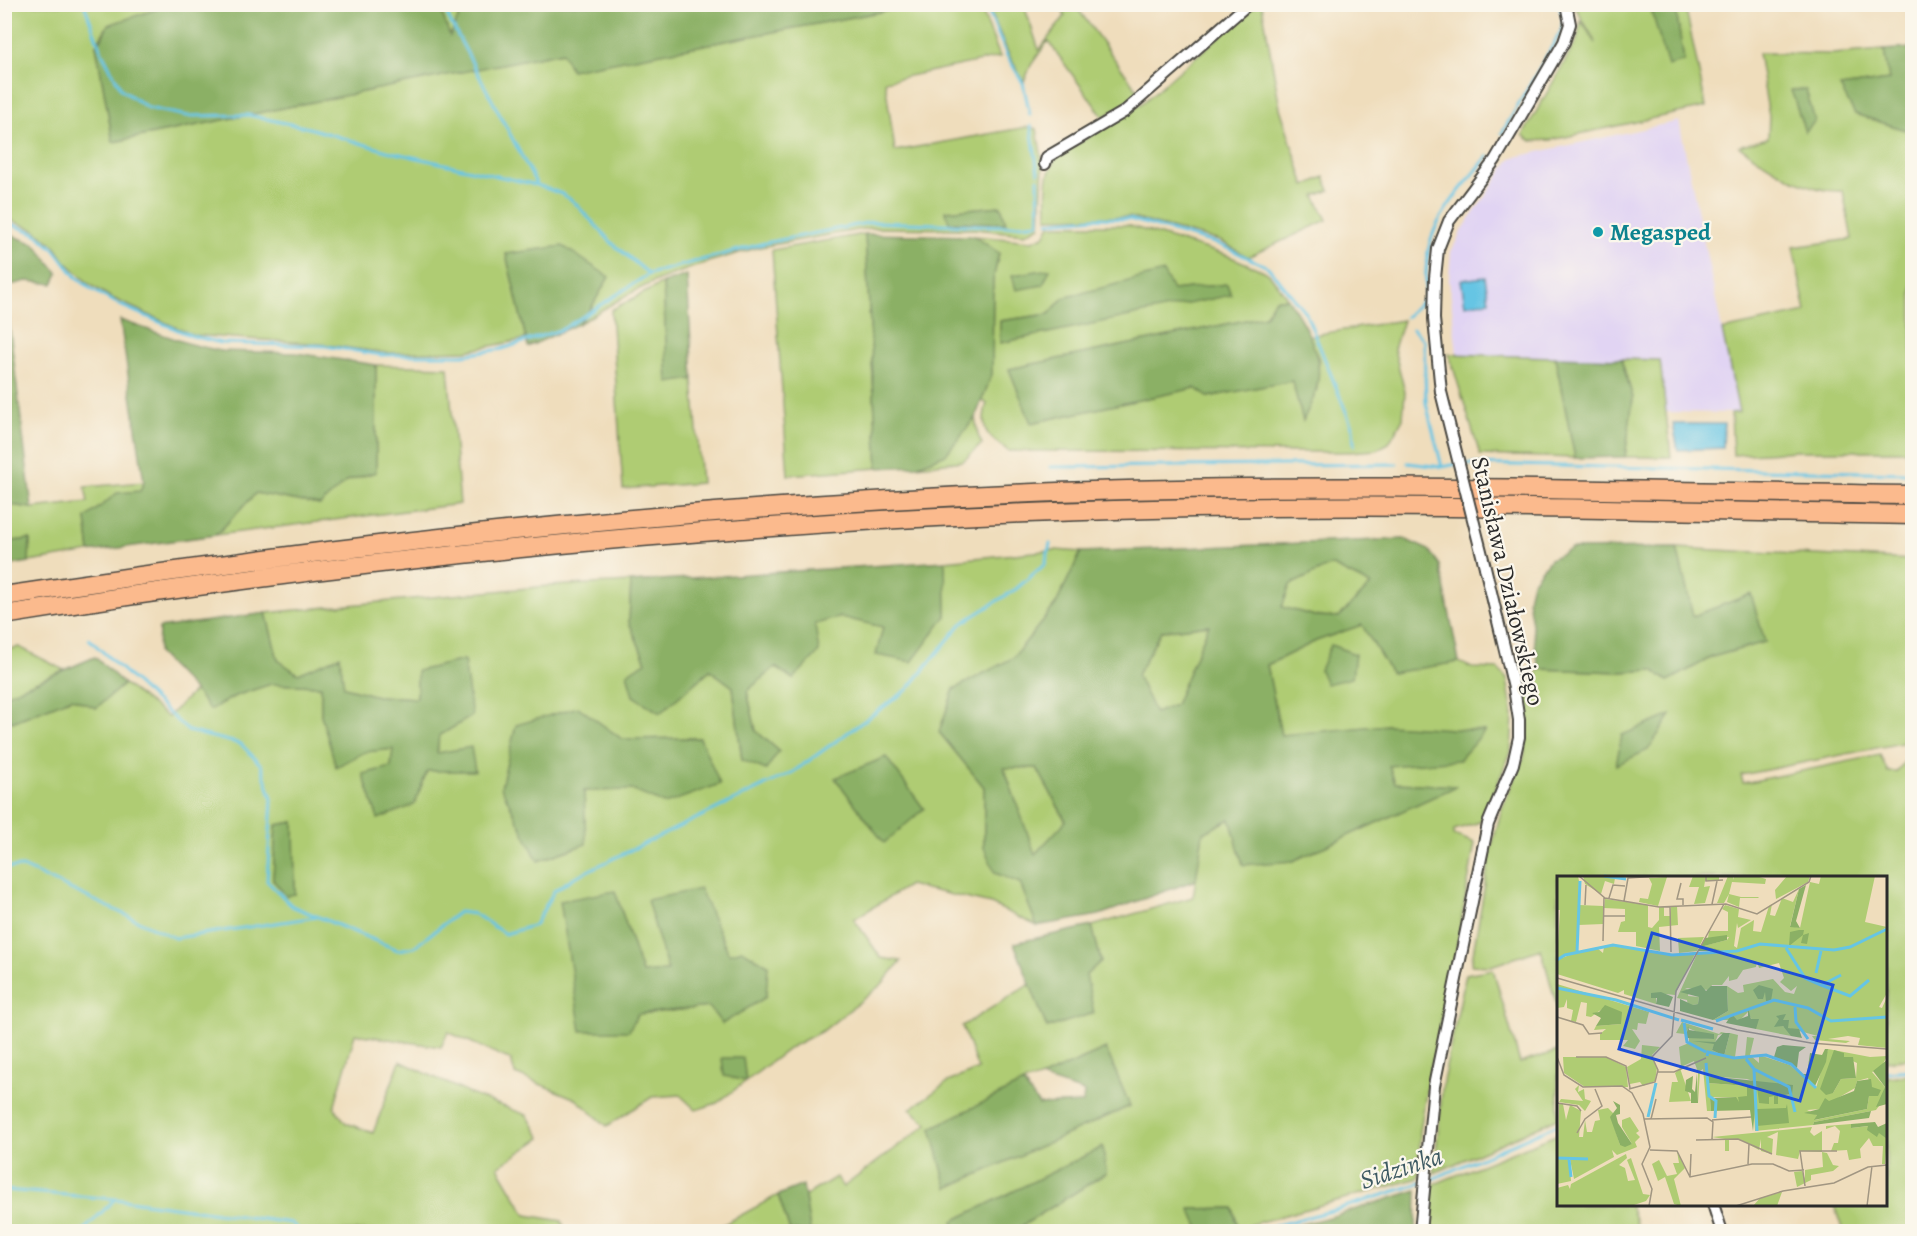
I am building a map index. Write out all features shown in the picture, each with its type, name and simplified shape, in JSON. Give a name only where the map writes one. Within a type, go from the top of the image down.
[{"type":"highway","points":[[4,596],[192,567],[447,536],[731,510],[930,498],[1256,487],[1427,487],[1912,495]]},
{"type":"highway","points":[[4,615],[289,574],[515,548],[732,529],[941,517],[1117,510],[1350,507],[1912,515]]},
{"type":"street","points":[[1045,164],[1047,157],[1130,107],[1248,4]]},
{"type":"street","name":"Stanisława Działowskiego","points":[[1420,1232],[1434,1086],[1488,824],[1513,764],[1519,737],[1514,688],[1442,399],[1436,338],[1435,278],[1438,249],[1449,221],[1495,160],[1564,42],[1570,24],[1566,4]]},
{"type":"street","points":[[1714,1206],[1722,1232]]},
{"type":"shaded area","points":[[1679,121],[1739,413],[1666,412],[1659,360],[1457,354],[1449,279],[1451,252],[1461,232],[1511,158]]},
{"type":"green space","points":[[172,4],[439,5],[450,36],[460,14],[457,5],[917,5],[571,70],[562,52],[113,142],[96,45],[108,25]]},
{"type":"green space","points":[[1656,4],[1675,5],[1684,61],[1668,66],[1651,9]]},
{"type":"green space","points":[[4,5],[172,5],[108,25],[96,45],[113,142],[562,52],[571,70],[917,5],[980,5],[1000,57],[885,81],[895,151],[1027,127],[1037,129],[1043,165],[1040,226],[1025,234],[975,229],[869,228],[760,247],[658,280],[578,324],[591,308],[608,277],[506,254],[526,339],[466,351],[386,353],[320,344],[193,335],[112,298],[89,284],[65,261],[55,246],[35,230],[5,218]],"holes":[[[1001,206],[1005,223],[945,212]]]},
{"type":"green space","points":[[439,5],[457,5],[461,14],[450,37]]},
{"type":"green space","points":[[988,5],[1024,5],[1039,50],[1065,16],[1061,5],[1075,5],[1141,95],[1103,117],[1048,41],[1031,65],[1024,82],[1009,55]]},
{"type":"green space","points":[[1256,5],[1262,5],[1280,108],[1305,186],[1324,177],[1330,190],[1315,196],[1327,220],[1248,257],[1220,241],[1129,217],[1047,218],[1048,178],[1058,156],[1141,104]]},
{"type":"green space","points":[[1574,5],[1656,5],[1651,9],[1684,61],[1675,5],[1685,5],[1706,107],[1551,140],[1531,141],[1523,135],[1577,40],[1581,21],[1596,43]]},
{"type":"green space","points":[[1912,48],[1912,132],[1855,114],[1840,87],[1889,80],[1884,50]]},
{"type":"green space","points":[[1884,50],[1889,80],[1841,87],[1855,114],[1912,132],[1912,451],[1796,451],[1733,455],[1731,413],[1739,412],[1722,330],[1806,312],[1793,247],[1852,239],[1843,191],[1815,188],[1801,183],[1775,170],[1739,146],[1768,138],[1769,116],[1758,53],[1832,54]]},
{"type":"green space","points":[[1791,90],[1806,90],[1815,121],[1805,132]]},
{"type":"green space","points":[[1001,206],[1006,223],[949,222],[945,211]]},
{"type":"green space","points":[[1050,225],[1127,225],[1226,255],[1264,271],[1270,275],[1288,299],[1275,299],[1266,316],[1009,369],[1032,423],[1195,388],[1208,397],[1292,381],[1303,420],[1317,389],[1319,360],[1308,336],[1403,320],[1394,349],[1405,392],[1403,418],[1389,443],[1376,450],[1350,452],[1009,451],[990,437],[987,432],[984,420],[987,403],[981,401],[992,374],[993,280],[999,253],[974,236],[1032,241],[1044,236]],"holes":[[[1227,284],[1001,343],[1000,321],[1049,314],[1063,298]]]},
{"type":"green space","points":[[5,233],[35,244],[58,273],[53,284],[27,281],[6,286],[5,290]]},
{"type":"green space","points":[[865,234],[878,468],[788,475],[772,250]]},
{"type":"green space","points":[[865,234],[974,236],[999,253],[993,280],[992,374],[975,418],[946,454],[916,466],[878,468]]},
{"type":"green space","points":[[563,246],[609,277],[591,308],[578,324],[528,347],[506,254]]},
{"type":"green space","points":[[1050,269],[1043,285],[1016,290],[1012,275]]},
{"type":"green space","points":[[1163,272],[1173,290],[1227,284],[1231,295],[1000,343],[1000,321],[1049,314],[1063,298]]},
{"type":"green space","points":[[687,275],[693,379],[668,383],[663,283]]},
{"type":"green space","points":[[663,283],[668,382],[693,379],[701,483],[623,489],[611,310]]},
{"type":"green space","points":[[5,290],[32,508],[5,504]]},
{"type":"green space","points":[[1275,299],[1288,299],[1307,331],[1316,354],[1318,378],[1315,394],[1303,421],[1292,381],[1208,397],[1195,388],[1031,423],[1009,369],[1265,316]]},
{"type":"green space","points":[[120,320],[190,344],[221,351],[296,353],[376,365],[376,472],[347,481],[320,505],[256,493],[216,535],[90,552],[86,518],[117,493],[140,491],[144,482]]},
{"type":"green space","points":[[1449,354],[1555,357],[1575,458],[1480,455]]},
{"type":"green space","points":[[1555,357],[1621,359],[1633,398],[1625,457],[1575,458]]},
{"type":"green space","points":[[1621,359],[1660,360],[1671,457],[1625,457],[1633,398]]},
{"type":"green space","points":[[376,365],[448,367],[460,504],[216,535],[256,493],[319,505],[347,481],[376,472]]},
{"type":"green space","points":[[975,418],[982,444],[963,461],[916,466],[946,454]]},
{"type":"green space","points":[[144,482],[140,492],[117,494],[86,518],[90,552],[29,562],[30,539],[5,542],[5,504],[32,508],[88,502],[85,487]]},
{"type":"green space","points":[[30,539],[29,562],[5,566],[5,542]]},
{"type":"green space","points":[[1404,539],[1429,550],[1440,565],[1459,662],[1391,673],[1362,625],[1316,641],[1267,665],[1281,735],[1388,725],[1485,731],[1459,760],[1389,766],[1395,783],[1457,786],[1293,861],[1243,865],[1230,819],[1203,833],[1196,880],[1099,915],[1037,926],[1020,883],[995,873],[984,847],[984,787],[939,732],[954,689],[1013,658],[1056,604],[1081,552]],"holes":[[[1331,565],[1371,585],[1339,617],[1315,616],[1282,607],[1290,585]],[[1209,625],[1175,705],[1155,713],[1137,675],[1161,631]],[[1004,768],[1037,768],[1066,821],[1035,854]]]},
{"type":"green space","points":[[1677,548],[1912,560],[1912,741],[1741,775],[1743,783],[1880,755],[1888,772],[1897,772],[1907,758],[1912,756],[1912,1058],[1887,1061],[1887,876],[1557,876],[1557,1006],[1541,949],[1491,966],[1471,965],[1491,849],[1502,808],[1524,757],[1528,726],[1522,694],[1533,685],[1539,669],[1621,672],[1653,670],[1668,681],[1712,657],[1765,642],[1693,616]]},
{"type":"green space","points":[[1677,548],[1693,616],[1751,594],[1765,642],[1712,657],[1668,681],[1653,670],[1621,672],[1539,669],[1528,599],[1532,582],[1550,559],[1571,549]]},
{"type":"green space","points":[[1055,550],[1081,552],[1056,604],[1013,658],[954,689],[939,732],[984,787],[984,847],[995,873],[1020,883],[1037,926],[991,904],[909,885],[854,919],[881,958],[901,961],[882,984],[824,1030],[791,1047],[717,1103],[696,1110],[680,1095],[652,1097],[607,1126],[576,1099],[515,1074],[511,1060],[448,1032],[441,1047],[355,1034],[334,1107],[346,1123],[373,1133],[400,1061],[470,1094],[527,1115],[541,1138],[498,1167],[526,1215],[562,1221],[565,1231],[5,1231],[4,710],[12,722],[72,698],[96,708],[124,684],[168,717],[195,690],[210,709],[235,696],[271,684],[321,686],[321,715],[365,752],[393,749],[391,767],[363,774],[378,818],[414,805],[427,771],[437,754],[439,736],[464,660],[418,671],[417,698],[377,696],[298,674],[278,660],[266,613],[549,586],[631,582],[629,622],[646,662],[660,712],[710,670],[733,687],[742,760],[779,751],[756,731],[747,691],[775,667],[793,679],[814,624],[840,617],[883,627],[946,616],[945,561]],"holes":[[[578,707],[622,739],[699,738],[665,804],[632,790],[583,791]],[[294,822],[295,894],[273,880],[276,826]],[[615,891],[642,973],[668,971],[729,954],[709,1007],[638,1014]]]},
{"type":"green space","points":[[945,561],[946,616],[912,662],[876,655],[883,627],[840,617],[815,624],[819,652],[793,679],[775,667],[747,691],[756,731],[779,751],[766,770],[742,760],[733,687],[710,670],[660,713],[633,696],[627,673],[646,662],[629,622],[631,582]]},
{"type":"green space","points":[[1331,565],[1371,585],[1339,617],[1315,616],[1282,607],[1290,585]]},
{"type":"green space","points":[[266,613],[278,660],[298,674],[340,656],[344,687],[377,696],[417,698],[417,671],[464,660],[472,716],[439,736],[437,753],[471,747],[475,771],[427,771],[414,805],[378,819],[363,774],[391,767],[393,749],[365,752],[336,767],[321,715],[321,686],[271,684],[235,696],[210,710],[158,653],[159,628]]},
{"type":"green space","points":[[1362,624],[1391,673],[1459,662],[1472,668],[1498,669],[1507,679],[1513,716],[1511,752],[1480,822],[1454,830],[1454,835],[1475,843],[1456,951],[1428,1080],[1420,1132],[1419,1178],[1238,1228],[1233,1208],[1191,1209],[1200,1232],[1014,1231],[1106,1173],[953,1222],[956,1231],[810,1231],[805,1196],[836,1177],[843,1187],[928,1124],[910,1109],[948,1082],[978,1069],[962,1026],[1030,984],[1047,1028],[1086,975],[1101,961],[1092,926],[1193,897],[1203,833],[1230,819],[1293,861],[1456,786],[1395,783],[1389,765],[1459,760],[1388,725],[1281,736],[1267,665],[1316,641]],"holes":[[[1106,1049],[1130,1106],[948,1188],[1023,1083],[1040,1078]]]},
{"type":"green space","points":[[1209,625],[1175,705],[1155,714],[1137,675],[1161,631]]},
{"type":"green space","points":[[1331,645],[1355,654],[1352,678],[1326,684],[1320,670]]},
{"type":"green space","points":[[19,647],[64,670],[5,695],[5,650]]},
{"type":"green space","points":[[95,657],[124,684],[96,708],[72,698],[12,722],[5,710],[5,695]]},
{"type":"green space","points":[[578,707],[622,739],[700,738],[720,784],[665,804],[632,790],[584,791],[586,844],[538,861],[501,787],[516,725]]},
{"type":"green space","points":[[1671,715],[1648,750],[1616,765],[1622,735]]},
{"type":"green space","points":[[886,757],[924,809],[884,843],[835,778]]},
{"type":"green space","points":[[1004,767],[1037,768],[1066,822],[1034,855]]},
{"type":"green space","points":[[294,822],[295,894],[286,896],[273,880],[276,825]]},
{"type":"green space","points":[[700,889],[729,954],[742,950],[768,965],[766,997],[722,1024],[709,1007],[638,1014],[629,1031],[581,1031],[560,901],[615,891],[642,973],[668,971],[647,900]]},
{"type":"green space","points":[[1092,926],[1101,961],[1086,975],[1094,1013],[1047,1028],[1014,943]]},
{"type":"green space","points":[[1493,969],[1520,1063],[1557,1051],[1557,1118],[1434,1173],[1443,1081],[1466,974]]},
{"type":"green space","points":[[1106,1049],[1130,1106],[947,1188],[931,1128],[1023,1083],[1039,1105],[1083,1103],[1084,1092],[1040,1078]]},
{"type":"green space","points":[[722,1058],[743,1058],[746,1081],[724,1076]]},
{"type":"green space","points":[[1912,1075],[1912,1231],[1843,1231],[1834,1206],[1887,1206],[1887,1077]]},
{"type":"green space","points":[[1557,1134],[1557,1206],[1630,1206],[1639,1231],[1429,1231],[1432,1185]]},
{"type":"green space","points":[[1103,1147],[1106,1173],[1014,1231],[956,1231],[953,1221]]},
{"type":"green space","points":[[803,1185],[810,1231],[790,1231],[778,1195]]},
{"type":"green space","points":[[1417,1190],[1416,1231],[1273,1232],[1337,1215]]},
{"type":"green space","points":[[778,1195],[790,1231],[710,1232]]},
{"type":"green space","points":[[1233,1208],[1238,1228],[1221,1231],[1200,1231],[1190,1209]]},
{"type":"water","points":[[1485,277],[1489,301],[1465,305],[1461,280]]},
{"type":"water","points":[[1673,424],[1724,424],[1723,448],[1678,450]]},
{"type":"waterway","points":[[84,4],[102,53],[122,90],[148,108],[187,116],[248,115],[309,128],[387,151],[537,185],[562,194],[573,201],[613,244],[649,274]]},
{"type":"waterway","points":[[444,4],[449,19],[537,185]]},
{"type":"waterway","points":[[986,4],[1007,56],[1023,83],[1030,115]]},
{"type":"waterway","points":[[1502,133],[1561,31],[1562,17],[1558,4]]},
{"type":"waterway","points":[[1031,126],[1038,173]]},
{"type":"waterway","points":[[1406,317],[1425,298],[1428,253],[1438,222],[1453,199],[1488,156]]},
{"type":"waterway","points":[[4,222],[35,233],[54,249],[75,276],[91,289],[120,305],[192,336],[221,343],[325,346],[381,355],[463,355],[502,349],[563,329],[649,274],[765,243],[872,222],[1005,226],[1039,223],[1038,179]]},
{"type":"waterway","points":[[1048,222],[1096,218],[1129,219],[1218,244],[1268,267],[1306,313],[1353,429],[1354,445]]},
{"type":"waterway","points":[[1413,329],[1424,341],[1426,403],[1442,467]]},
{"type":"waterway","points":[[1408,463],[1442,467],[1457,464]]},
{"type":"waterway","points":[[1050,467],[1397,464]]},
{"type":"waterway","points":[[1463,464],[1912,473]]},
{"type":"waterway","points":[[89,639],[188,731],[241,744],[261,765],[272,799],[267,881],[292,906],[398,950],[414,947],[459,912],[475,914],[505,934],[535,925],[554,891],[573,878],[793,772],[907,690],[961,624],[1016,589],[1045,564],[1050,544]]},
{"type":"waterway","points":[[4,868],[23,867],[175,938],[316,917]]},
{"type":"waterway","name":"Sidzinka","points":[[1887,1072],[1912,1070]]},
{"type":"waterway","name":"Sidzinka","points":[[1428,1181],[1557,1124]]},
{"type":"waterway","name":"Sidzinka","points":[[1250,1232],[1335,1210],[1421,1183]]},
{"type":"waterway","points":[[4,1190],[115,1199],[291,1223],[301,1232]]},
{"type":"waterway","points":[[82,1232],[115,1199]]},
{"type":"place","name":"Megasped","points":[[1598,232]]}]
